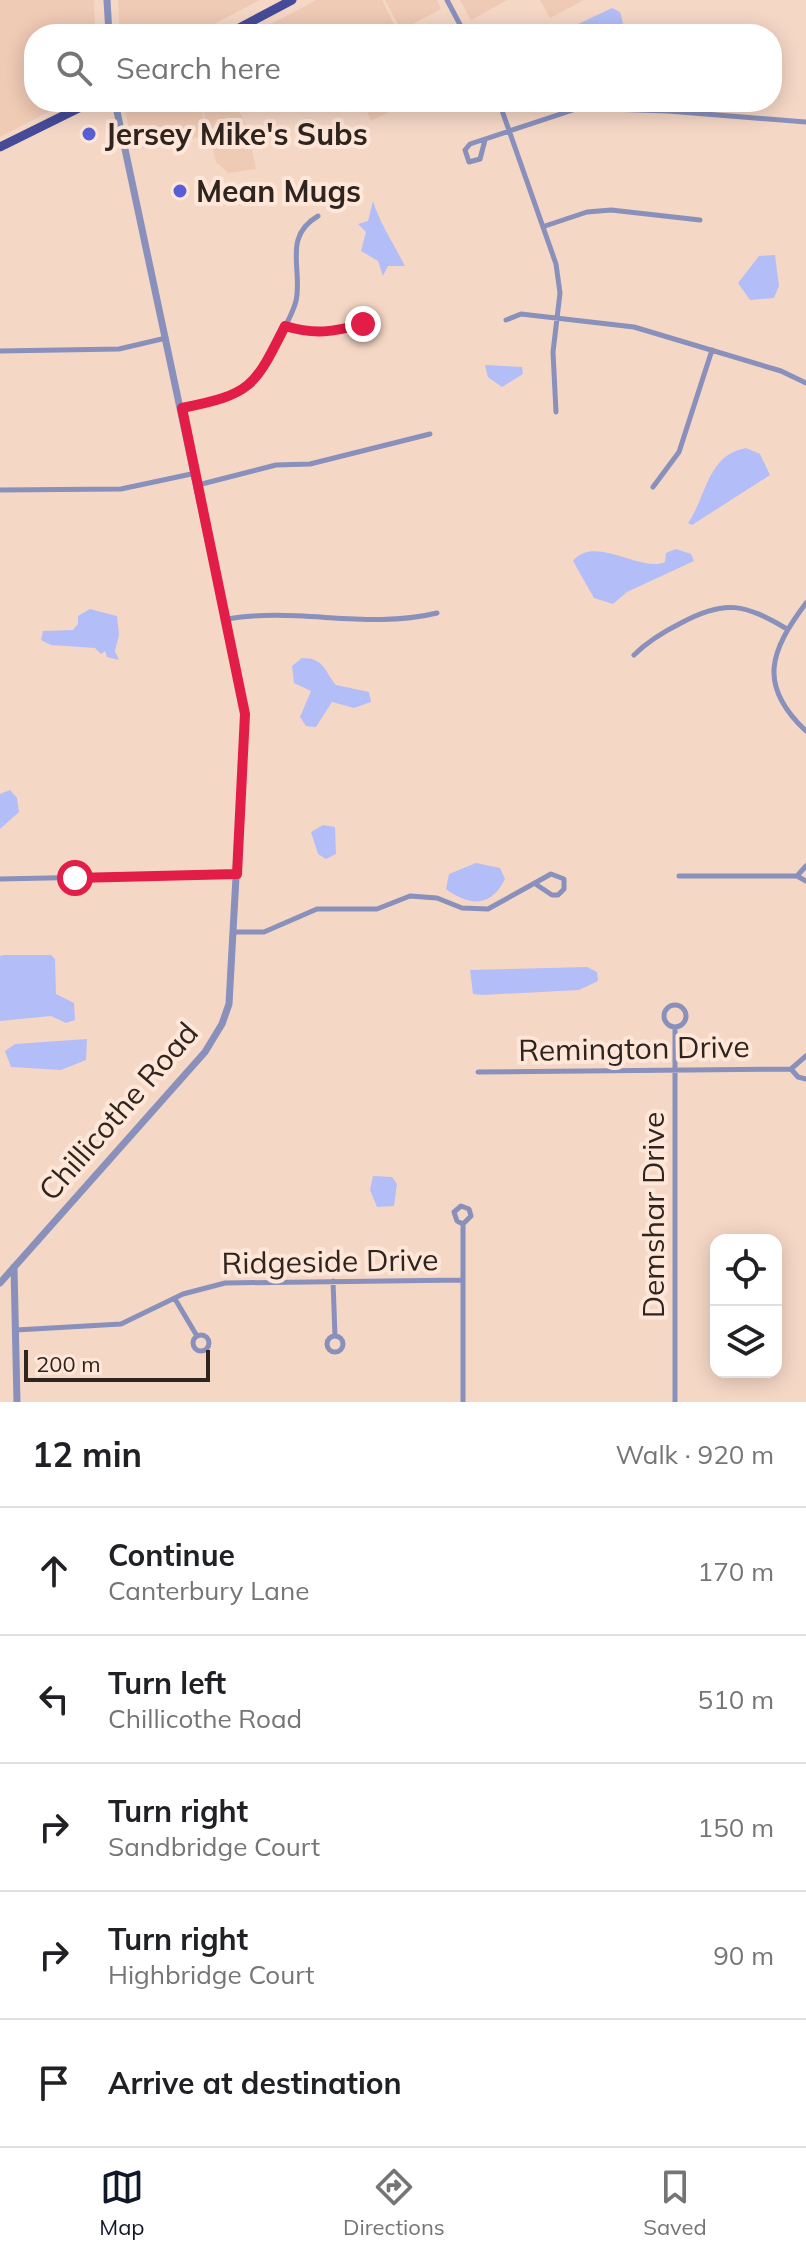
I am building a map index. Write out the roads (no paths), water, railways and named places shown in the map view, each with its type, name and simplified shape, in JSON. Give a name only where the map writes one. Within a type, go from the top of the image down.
[{"type":"main road","points":[[245,24],[280,3],[292,0]]},
{"type":"main road","points":[[0,147],[71,112]]},
{"type":"street","points":[[107,0],[108,24]]},
{"type":"street","points":[[447,0],[460,24]]},
{"type":"street","name":"Chillicothe Road","points":[[0,1283],[205,1052],[222,1024],[229,1004],[245,714],[117,112]]},
{"type":"street","points":[[502,112],[545,226],[558,276],[553,352],[556,412]]},
{"type":"street","points":[[485,140],[480,159],[469,162],[465,150],[470,144],[567,112]]},
{"type":"street","points":[[681,112],[806,122]]},
{"type":"street","points":[[545,226],[587,212],[611,210],[700,220]]},
{"type":"street","points":[[182,408],[227,399],[252,384],[285,326],[296,299],[296,240],[304,226],[318,216]]},
{"type":"street","points":[[506,320],[521,314],[634,327],[806,383]]},
{"type":"street","points":[[285,326],[311,334],[328,334],[363,324],[375,316]]},
{"type":"street","points":[[0,351],[119,349],[167,338]]},
{"type":"street","points":[[653,487],[679,452],[712,350]]},
{"type":"street","points":[[198,485],[276,465],[310,464],[430,434]]},
{"type":"street","points":[[0,490],[121,489],[196,473]]},
{"type":"street","points":[[806,603],[777,649],[773,677],[790,716],[806,731]]},
{"type":"street","points":[[634,655],[650,639],[717,606],[746,608],[787,629]]},
{"type":"street","points":[[227,619],[307,614],[401,619],[437,613]]},
{"type":"street","points":[[797,876],[806,866]]},
{"type":"street","points":[[0,879],[237,874]]},
{"type":"street","points":[[233,932],[264,932],[317,909],[377,909],[410,896],[437,898],[462,908],[488,909],[519,890],[537,885],[551,874],[564,879],[564,889],[558,895],[552,895],[537,885]]},
{"type":"street","points":[[679,876],[797,876],[806,881]]},
{"type":"street","name":"Demshar Drive","points":[[678,1006],[686,1014],[683,1023],[675,1028],[665,1021],[665,1012],[669,1007],[678,1006]]},
{"type":"street","name":"Demshar Drive","points":[[675,1028],[675,1402]]},
{"type":"street","points":[[806,1056],[791,1069],[806,1079]]},
{"type":"street","name":"Remington Drive","points":[[478,1072],[791,1069]]},
{"type":"street","points":[[463,1224],[463,1402]]},
{"type":"street","points":[[14,1267],[17,1402]]},
{"type":"street","name":"Ridgeside Drive","points":[[16,1330],[121,1324],[175,1299],[225,1283],[462,1280]]},
{"type":"street","points":[[333,1281],[335,1336]]},
{"type":"street","points":[[175,1299],[197,1336]]},
{"type":"water","points":[[612,8],[620,12],[623,23],[623,24],[578,24]]},
{"type":"water","points":[[373,201],[405,266],[388,266],[383,276],[378,261],[361,251],[366,232],[358,224],[368,221]]},
{"type":"water","points":[[775,255],[779,286],[774,298],[750,300],[738,283],[759,256]]},
{"type":"water","points":[[485,365],[522,367],[523,374],[502,387],[488,377]]},
{"type":"water","points":[[746,448],[760,454],[770,475],[692,525],[688,523],[716,468],[733,452]]},
{"type":"water","points":[[676,549],[691,554],[694,561],[627,592],[613,604],[594,598],[573,561],[593,551],[655,564],[665,562],[666,553]]},
{"type":"water","points":[[90,609],[117,616],[119,635],[115,651],[119,660],[107,657],[105,651],[101,654],[95,648],[51,645],[41,640],[43,631],[73,630],[78,624],[78,616]]},
{"type":"water","points":[[302,658],[320,663],[336,685],[369,692],[371,702],[354,708],[332,702],[316,727],[306,726],[300,717],[311,691],[294,683],[292,666]]},
{"type":"water","points":[[10,790],[17,798],[19,812],[0,829],[0,794]]},
{"type":"water","points":[[323,825],[335,827],[336,854],[326,859],[318,854],[311,832]]},
{"type":"water","points":[[476,863],[500,868],[505,879],[493,895],[471,901],[446,889],[449,874]]},
{"type":"water","points":[[51,955],[55,959],[56,994],[74,1003],[75,1020],[66,1023],[51,1016],[0,1021],[0,956]]},
{"type":"water","points":[[587,967],[597,972],[598,981],[579,990],[473,994],[470,970]]},
{"type":"water","points":[[87,1039],[86,1060],[61,1070],[11,1067],[5,1051],[15,1044]]},
{"type":"water","points":[[373,1176],[392,1177],[397,1184],[394,1206],[377,1207],[370,1190]]},
{"type":"place","name":"Jersey Mike's Subs","points":[[89,134]]},
{"type":"place","name":"Mean Mugs","points":[[180,191]]}]
